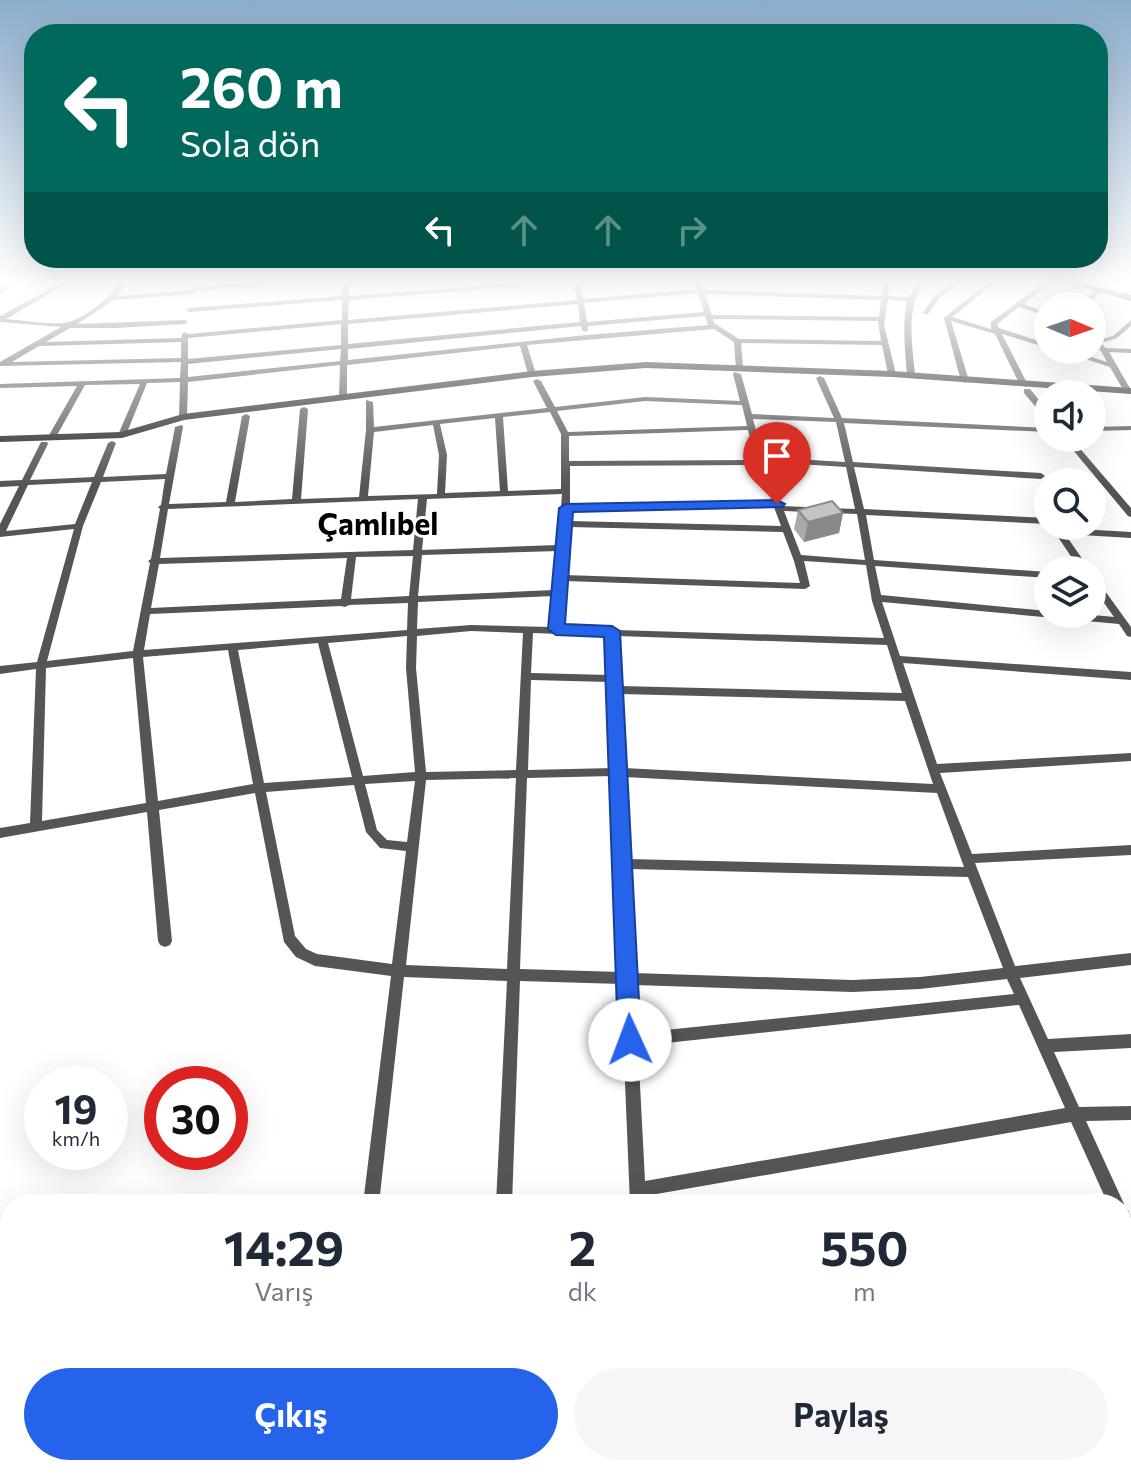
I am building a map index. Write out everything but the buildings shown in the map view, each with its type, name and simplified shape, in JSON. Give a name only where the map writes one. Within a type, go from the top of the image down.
[{"type":"main road","points":[[738,371],[1130,393]]},
{"type":"main road","points":[[0,442],[122,435],[181,422],[343,397],[535,378],[634,372],[892,374],[1034,389]]},
{"type":"main road","points":[[48,440],[112,443],[181,422],[369,402],[535,378]]},
{"type":"main road","points":[[1106,394],[1130,393]]},
{"type":"street","points":[[2,365],[29,348]]},
{"type":"street","points":[[165,941],[138,654],[162,507],[181,422],[185,348]]},
{"type":"street","points":[[2,365],[184,361],[345,348],[343,397]]},
{"type":"street","points":[[1,388],[184,380],[487,348]]},
{"type":"street","points":[[524,348],[535,378],[565,434],[566,508],[556,629]]},
{"type":"street","points":[[562,578],[805,586],[798,558],[750,428],[743,403],[737,348]]},
{"type":"street","points":[[887,348],[892,374]]},
{"type":"street","points":[[910,348],[911,375]]},
{"type":"street","points":[[956,348],[965,381]]},
{"type":"street","points":[[1008,348],[1026,388],[1034,398]]},
{"type":"street","points":[[1106,350],[1131,351]]},
{"type":"street","points":[[1106,353],[1130,393]]},
{"type":"street","points":[[1106,364],[1114,366]]},
{"type":"street","points":[[820,378],[839,420],[877,598],[933,769],[1022,999],[1111,1194]]},
{"type":"street","points":[[122,435],[144,382]]},
{"type":"street","points":[[0,533],[48,440],[82,384]]},
{"type":"street","points":[[370,430],[645,399],[743,403]]},
{"type":"street","points":[[363,500],[370,430],[369,402]]},
{"type":"street","points":[[296,502],[304,409]]},
{"type":"street","points":[[230,504],[246,416]]},
{"type":"street","points":[[499,416],[504,494]]},
{"type":"street","points":[[747,416],[1034,429]]},
{"type":"street","points":[[436,423],[443,455],[441,497]]},
{"type":"street","points":[[565,434],[750,428]]},
{"type":"street","points":[[1106,429],[1131,428]]},
{"type":"street","points":[[36,827],[41,666],[79,526],[112,443]]},
{"type":"street","points":[[1079,452],[1131,514]]},
{"type":"street","points":[[566,464],[761,460],[1034,476]]},
{"type":"street","points":[[0,484],[168,476]]},
{"type":"street","points":[[162,507],[566,491]]},
{"type":"street","points":[[372,1194],[421,776],[411,668],[413,601],[423,497]]},
{"type":"street","points":[[566,508],[778,506],[1034,520]]},
{"type":"street","points":[[565,524],[787,529]]},
{"type":"street","points":[[0,533],[79,526]]},
{"type":"street","points":[[1106,533],[1131,535]]},
{"type":"street","points":[[153,561],[563,548]]},
{"type":"street","points":[[345,604],[352,555]]},
{"type":"street","points":[[798,558],[1034,574]]},
{"type":"street","points":[[145,611],[560,593]]},
{"type":"street","points":[[877,598],[1034,613]]},
{"type":"street","points":[[1106,599],[1131,634]]},
{"type":"street","points":[[1106,619],[1122,621]]},
{"type":"street","points":[[0,670],[138,654],[471,628],[891,642]]},
{"type":"street","points":[[504,1194],[528,629]]},
{"type":"street","points":[[612,631],[638,1194]]},
{"type":"street","points":[[322,640],[375,837],[384,845],[413,847]]},
{"type":"street","points":[[232,646],[258,788],[292,943],[315,960],[397,971],[852,986],[920,983],[1131,959]]},
{"type":"street","points":[[896,659],[1131,676]]},
{"type":"street","points":[[525,676],[614,684],[909,697]]},
{"type":"street","points":[[933,769],[1131,757]]},
{"type":"street","points":[[0,833],[258,788],[421,776],[618,772],[941,789]]},
{"type":"street","points":[[967,859],[1131,850]]},
{"type":"street","points":[[622,864],[972,872]]},
{"type":"street","points":[[630,1040],[1022,999]]},
{"type":"street","points":[[1044,1046],[1131,1041]]},
{"type":"street","points":[[654,1194],[1075,1114],[1131,1113]]},
{"type":"district","name":"Çamlıbel","points":[[378,525]]},
{"type":"route","points":[[630,1040],[612,631],[556,629],[566,508],[777,504]]}]
